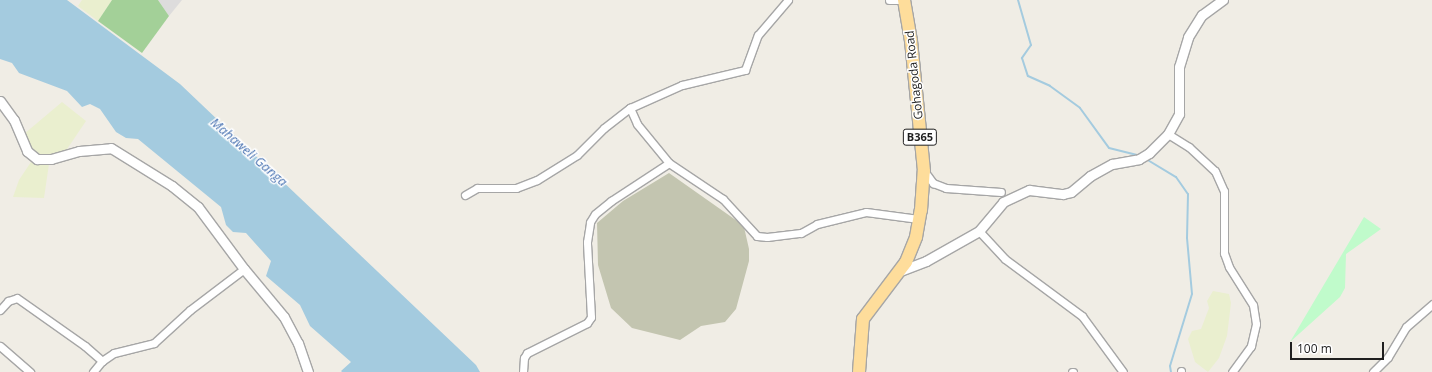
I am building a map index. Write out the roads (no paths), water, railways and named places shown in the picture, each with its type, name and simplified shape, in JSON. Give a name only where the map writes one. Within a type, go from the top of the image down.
[{"type":"main road","name":"Gohagoda Road","points":[[859,372],[863,319],[900,271],[913,246],[919,219],[924,171],[911,41],[904,0]]},
{"type":"street","points":[[465,195],[477,188],[516,188],[537,180],[577,155],[604,128],[630,108],[682,85],[745,70],[758,35],[788,0]]},
{"type":"street","points":[[889,0],[904,0]]},
{"type":"street","points":[[900,271],[926,261],[979,231],[1003,202],[1029,190],[1063,194],[1071,192],[1090,176],[1112,164],[1139,159],[1149,153],[1168,134],[1180,114],[1178,67],[1188,37],[1202,15],[1223,0]]},
{"type":"street","points":[[0,100],[14,120],[27,151],[37,158],[51,159],[79,151],[111,148],[172,186],[198,207],[244,270],[284,317],[298,343],[308,372]]},
{"type":"street","points":[[630,108],[637,124],[669,163],[723,199],[757,236],[767,237],[801,233],[817,224],[866,212],[919,219]]},
{"type":"street","points":[[1168,134],[1189,147],[1215,171],[1224,191],[1224,253],[1229,267],[1253,305],[1256,324],[1251,346],[1232,372]]},
{"type":"street","points":[[523,372],[524,358],[528,353],[587,323],[591,318],[587,242],[590,222],[595,214],[611,201],[669,163]]},
{"type":"street","points":[[924,171],[933,183],[946,188],[1001,192]]},
{"type":"street","points":[[979,231],[1005,259],[1082,316],[1122,372]]},
{"type":"street","points":[[93,372],[102,361],[114,353],[154,343],[190,310],[244,270]]},
{"type":"street","points":[[0,310],[8,301],[17,298],[85,346],[102,361]]},
{"type":"street","points":[[1373,372],[1388,357],[1406,327],[1432,304]]},
{"type":"street","points":[[0,346],[30,372]]},
{"type":"water","name":"Mahaweli Ganga","points":[[0,0],[67,0],[180,84],[476,365],[480,372],[342,372],[341,371],[351,362],[310,326],[300,305],[266,276],[271,261],[246,233],[233,232],[226,225],[221,207],[138,139],[126,138],[116,132],[100,109],[90,104],[82,107],[67,91],[19,73],[12,63],[0,59]]},
{"type":"waterway","points":[[1018,0],[1031,45],[1022,58],[1028,76],[1050,86],[1080,108],[1109,148],[1138,155]]},
{"type":"waterway","points":[[1146,159],[1176,177],[1188,194],[1187,238],[1192,294],[1170,366],[1171,372]]}]
